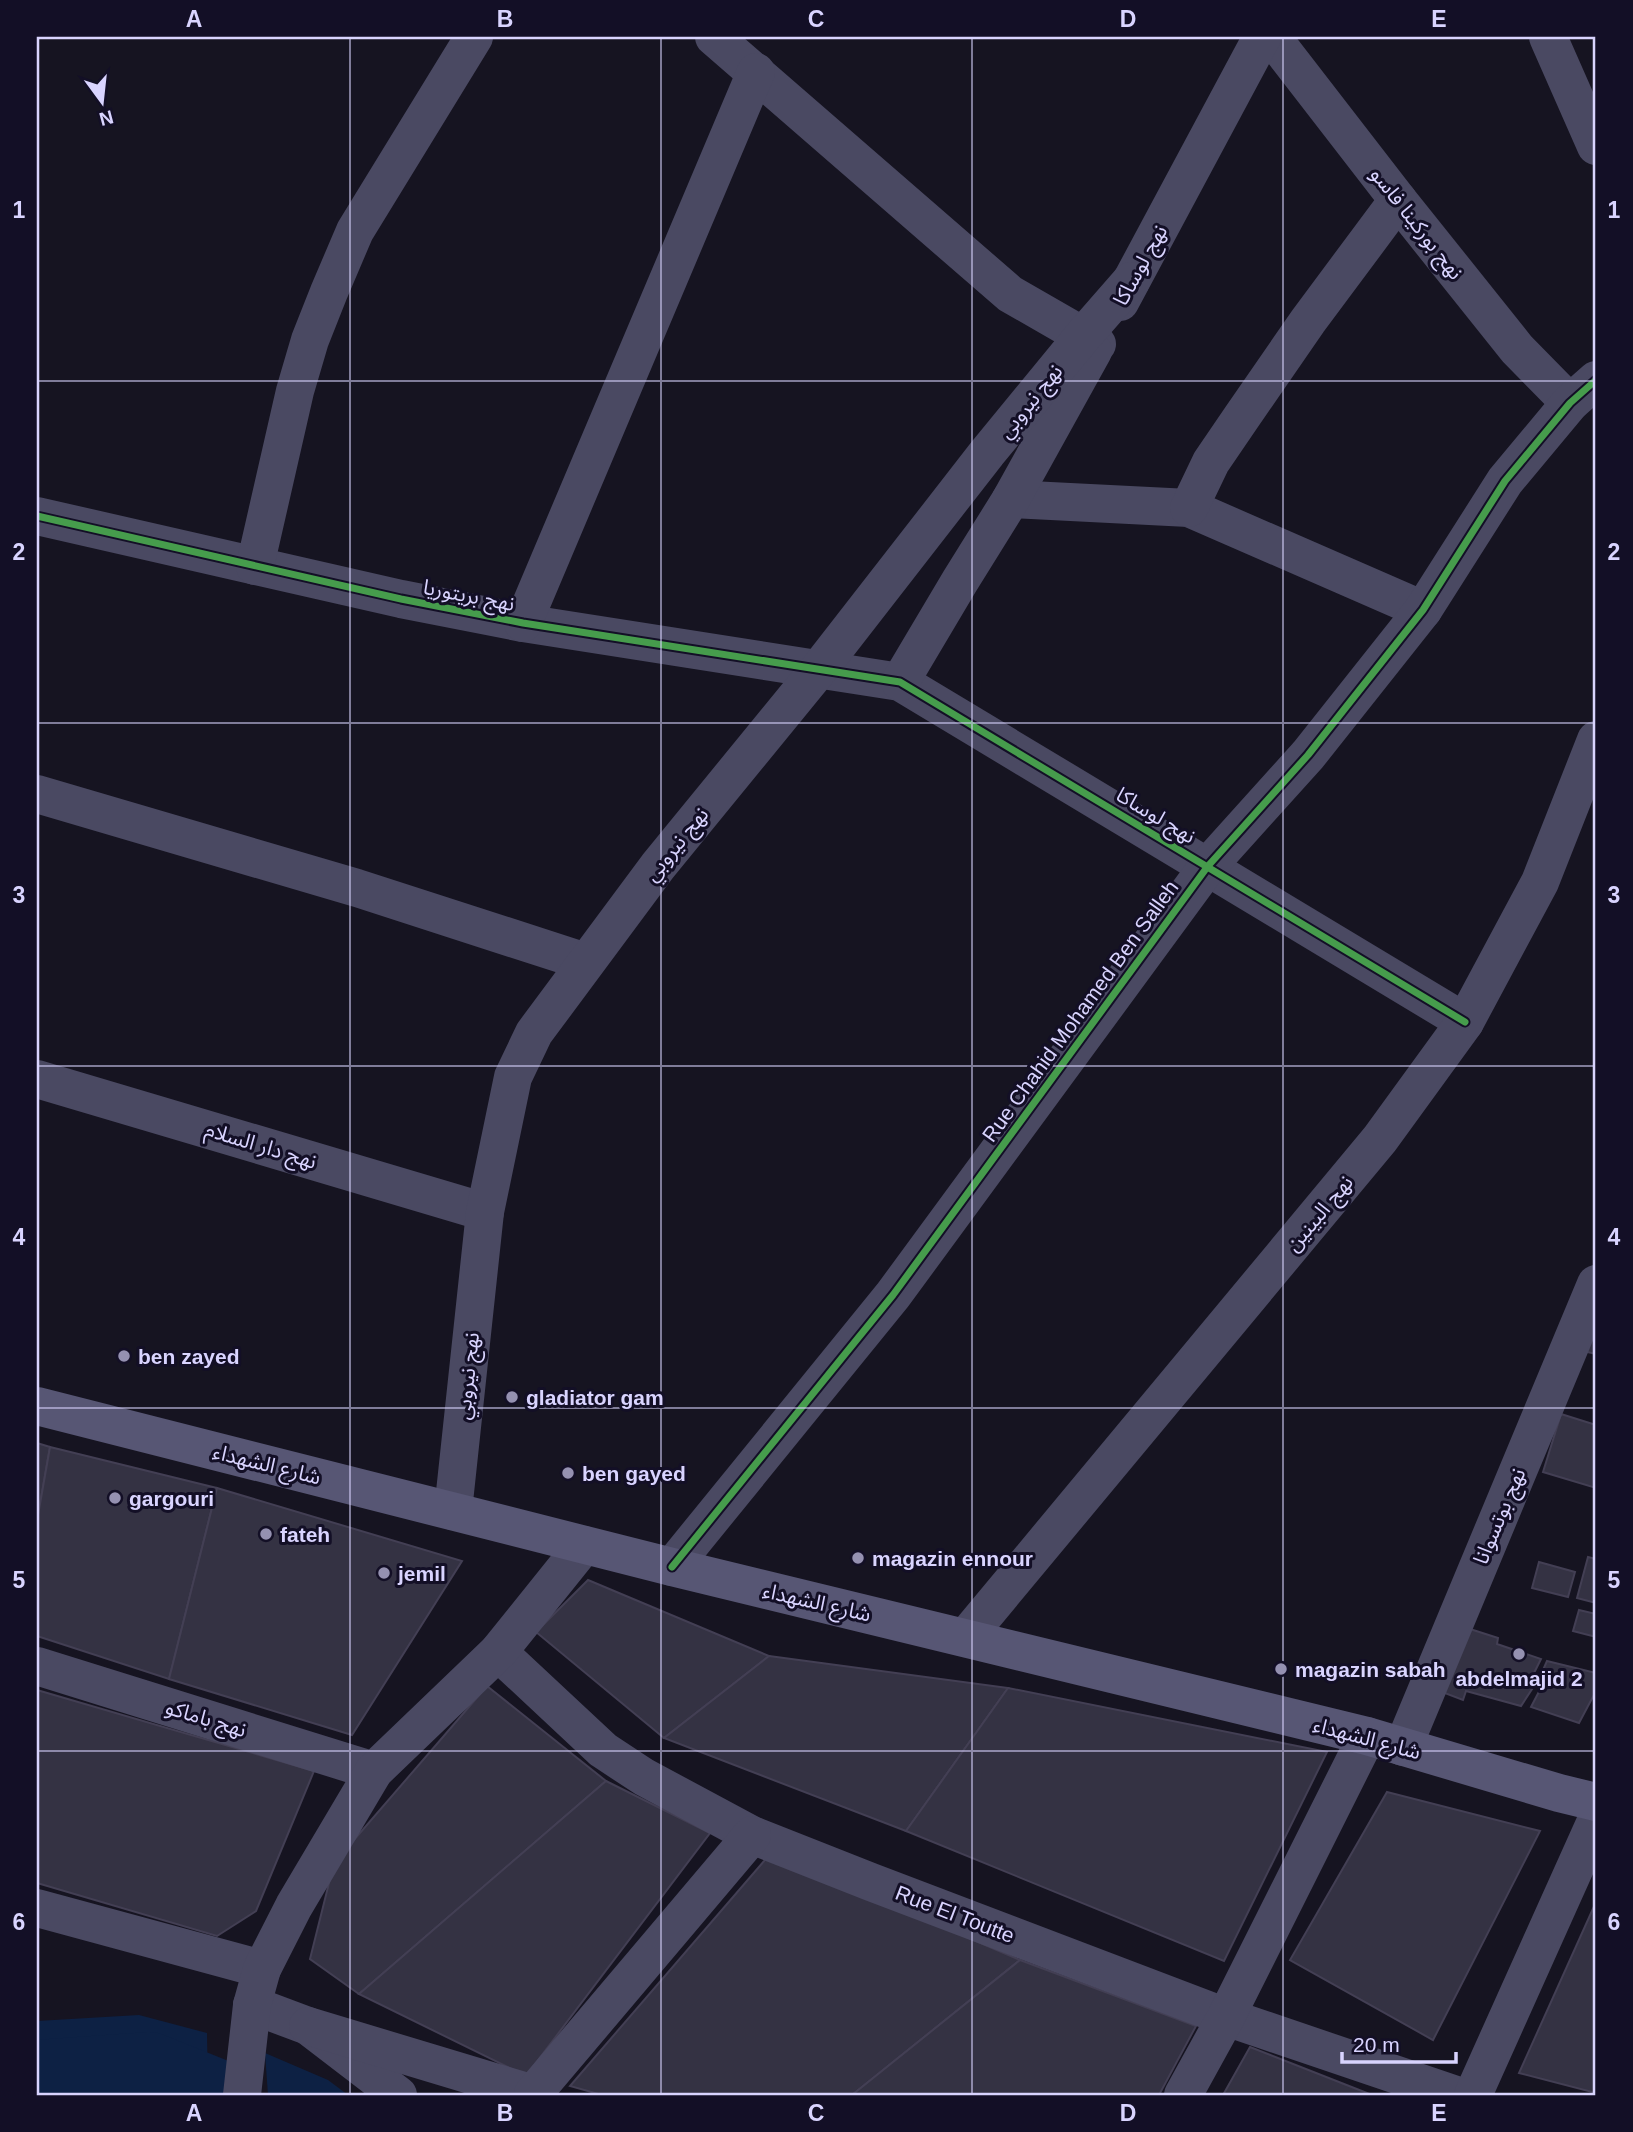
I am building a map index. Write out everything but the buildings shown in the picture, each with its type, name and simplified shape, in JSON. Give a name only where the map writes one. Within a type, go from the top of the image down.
[{"type":"main road","name":"شارع الشهداء","points":[[37,1406],[672,1567],[1367,1737],[1596,1802]]},
{"type":"street","points":[[255,566],[295,391],[310,340],[329,292],[355,231],[474,37]]},
{"type":"street","points":[[714,37],[1010,294],[1090,340]]},
{"type":"street","name":"نهج لوساكا","points":[[1262,37],[1131,281],[1090,340],[1012,499],[900,682],[1465,1022]]},
{"type":"street","name":"نهج بوركينا فاسو","points":[[1272,37],[1517,349],[1583,391]]},
{"type":"street","points":[[1548,37],[1582,76],[1596,146]]},
{"type":"street","points":[[523,622],[756,72]]},
{"type":"street","points":[[1189,508],[1211,462],[1233,429],[1308,321],[1398,200]]},
{"type":"street","name":"نهج نيروبي","points":[[453,1511],[485,1212],[513,1077],[534,1033],[658,866],[819,669],[988,453],[1090,340]]},
{"type":"street","name":"Rue Chahid Mohamed Ben Salleh","points":[[672,1567],[893,1295],[1208,866],[1308,755],[1423,610],[1505,481],[1583,391]]},
{"type":"street","points":[[1012,499],[1189,508],[1423,610]]},
{"type":"street","name":"نهج بريتوريا","points":[[37,516],[401,599],[523,622],[900,682]]},
{"type":"street","name":"نهج البينين","points":[[966,1637],[1380,1139],[1465,1022],[1540,882],[1596,740]]},
{"type":"street","points":[[37,794],[357,888],[586,962]]},
{"type":"street","name":"نهج دار السلام","points":[[37,1079],[485,1212]]},
{"type":"street","name":"نهج بوتسوانا","points":[[1403,1747],[1596,1284]]},
{"type":"street","points":[[242,2095],[252,2005],[262,1969],[294,1906],[374,1771],[498,1652],[584,1545]]},
{"type":"street","name":"Rue El Toutte","points":[[498,1652],[603,1750],[644,1777],[752,1835],[1226,2017],[1456,2095]]},
{"type":"street","name":"نهج باماكو","points":[[37,1666],[374,1771]]},
{"type":"street","points":[[1183,2095],[1226,2017],[1367,1737]]},
{"type":"street","points":[[1473,2095],[1596,1821]]},
{"type":"street","points":[[252,2005],[308,2026],[535,2095],[752,1835]]},
{"type":"street","points":[[37,1908],[262,1969]]},
{"type":"street","points":[[308,2026],[398,2095]]},
{"type":"water","points":[[139,2015],[207,2033],[208,2095],[37,2095],[37,2021]]},
{"type":"water","points":[[265,2053],[328,2080],[348,2095],[268,2095]]},
{"type":"waterway","points":[[37,2074],[150,2066],[222,2095]]},
{"type":"cycle path","points":[[672,1567],[893,1295],[1208,866],[1308,755],[1423,610],[1505,481],[1570,403],[1596,380]]},
{"type":"cycle path","points":[[37,516],[401,599],[523,623],[900,682],[1465,1022]]},
{"type":"place","name":"ben zayed","points":[[124,1356]]},
{"type":"place","name":"gladiator gam","points":[[512,1397]]},
{"type":"place","name":"ben gayed","points":[[568,1473]]},
{"type":"place","name":"gargouri","points":[[115,1498]]},
{"type":"place","name":"fateh","points":[[266,1534]]},
{"type":"place","name":"magazin ennour","points":[[858,1558]]},
{"type":"place","name":"jemil","points":[[384,1573]]},
{"type":"place","name":"abdelmajid 2","points":[[1519,1654]]},
{"type":"place","name":"magazin sabah","points":[[1281,1669]]}]
